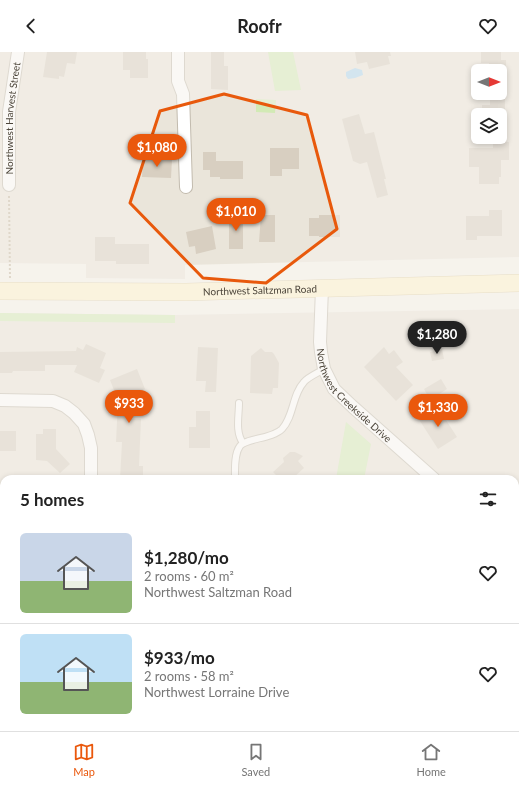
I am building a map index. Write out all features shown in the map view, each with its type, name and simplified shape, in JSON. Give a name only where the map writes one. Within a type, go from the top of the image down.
[{"type":"main road","name":"Northwest Saltzman Road","points":[[5,291],[186,292],[519,282]]},
{"type":"street","name":"Northwest Harvest Street","points":[[9,185],[9,112],[18,52]]},
{"type":"street","points":[[178,52],[178,81],[183,94],[186,187]]},
{"type":"street","name":"Northwest Creekside Drive","points":[[322,288],[320,342],[324,369],[334,389],[430,475]]},
{"type":"street","points":[[0,400],[53,401],[65,406],[74,413],[84,424],[88,435],[91,448],[91,475]]},
{"type":"lane","points":[[235,475],[236,462],[240,447],[243,443],[271,436],[282,429],[288,419],[298,391],[304,381],[324,369]]},
{"type":"lane","points":[[240,404],[238,432],[243,443]]},
{"type":"path","points":[[5,291],[9,185]]},
{"type":"highlighted area","points":[[224,94],[307,115],[337,229],[266,283],[203,278],[130,203],[160,111]]},
{"type":"shaded area","points":[[0,52],[519,52],[519,257],[185,265],[185,279],[86,278],[86,264],[0,263]]},
{"type":"shaded area","points":[[519,309],[519,475],[0,475],[0,313],[175,315]]},
{"type":"green space","points":[[268,52],[293,52],[301,90],[275,91]]},
{"type":"green space","points":[[256,99],[276,100],[275,113],[256,112]]},
{"type":"green space","points":[[0,313],[175,315],[175,323],[0,321]]},
{"type":"green space","points":[[346,422],[371,444],[365,475],[337,475]]},
{"type":"water","points":[[355,68],[362,70],[363,75],[348,79],[346,72]]},
{"type":"building","points":[[47,52],[77,52],[75,64],[67,63],[64,77],[59,76],[59,79],[43,77]]},
{"type":"building","points":[[123,52],[146,52],[146,59],[148,59],[148,78],[130,78],[130,70],[123,70]]},
{"type":"building","points":[[211,52],[224,52],[224,66],[228,66],[228,90],[211,89]]},
{"type":"building","points":[[355,52],[390,52],[391,56],[388,56],[390,64],[369,69],[367,62],[357,64]]},
{"type":"building","points":[[481,52],[501,52],[501,60],[506,60],[506,64],[481,63]]},
{"type":"building","points":[[490,100],[505,100],[505,108],[482,108],[482,105],[490,105]]},
{"type":"building","points":[[359,114],[365,134],[374,132],[386,179],[384,179],[388,195],[377,198],[367,162],[360,164],[353,161],[342,119]]},
{"type":"building","points":[[507,142],[509,142],[509,160],[501,160],[501,177],[499,177],[499,184],[479,184],[479,167],[469,167],[469,148],[493,148],[493,144],[507,144]]},
{"type":"building","points":[[270,148],[299,148],[299,169],[282,169],[282,176],[270,176]]},
{"type":"building","points":[[203,152],[216,152],[216,161],[243,161],[243,179],[220,179],[220,177],[210,177],[210,170],[203,170]]},
{"type":"building","points":[[143,158],[172,159],[171,178],[142,177]]},
{"type":"building","points":[[489,210],[502,210],[502,236],[477,236],[477,240],[466,240],[466,216],[489,216]]},
{"type":"building","points":[[229,215],[243,215],[243,249],[229,249]]},
{"type":"building","points":[[261,215],[275,215],[275,242],[259,242]]},
{"type":"building","points":[[319,215],[340,215],[340,237],[309,236],[309,218],[319,218]]},
{"type":"building","points":[[212,226],[216,249],[196,254],[195,246],[189,247],[186,232]]},
{"type":"building","points":[[95,237],[115,237],[115,244],[149,244],[149,264],[116,264],[116,261],[95,261]]},
{"type":"building","points":[[86,344],[106,353],[100,368],[105,370],[99,383],[74,372],[77,365],[45,365],[45,371],[13,371],[12,373],[0,373],[0,352],[76,351],[77,347],[83,350]]},
{"type":"building","points":[[198,347],[218,348],[216,392],[205,392],[206,381],[196,381]]},
{"type":"building","points":[[384,347],[389,354],[394,350],[403,362],[396,367],[413,385],[396,401],[364,367]]},
{"type":"building","points":[[261,348],[265,352],[272,352],[279,363],[278,388],[273,388],[272,394],[250,393],[251,356]]},
{"type":"building","points":[[442,349],[444,359],[432,361],[430,352]]},
{"type":"building","points":[[137,369],[145,389],[131,395],[133,400],[132,419],[141,419],[139,466],[143,466],[143,475],[120,475],[122,442],[116,442],[118,400],[110,380]]},
{"type":"building","points":[[441,379],[447,389],[430,400],[424,389]]},
{"type":"building","points":[[437,406],[457,437],[438,449],[418,418]]},
{"type":"building","points":[[196,411],[210,411],[210,448],[189,448],[189,427],[196,427]]},
{"type":"building","points":[[43,429],[56,429],[56,449],[70,464],[60,473],[47,461],[36,460],[36,434],[43,434]]},
{"type":"building","points":[[0,431],[16,431],[16,451],[0,451]]},
{"type":"building","points":[[290,452],[295,452],[303,456],[298,461],[304,468],[296,475],[276,475],[273,472],[284,462],[283,458]]}]
